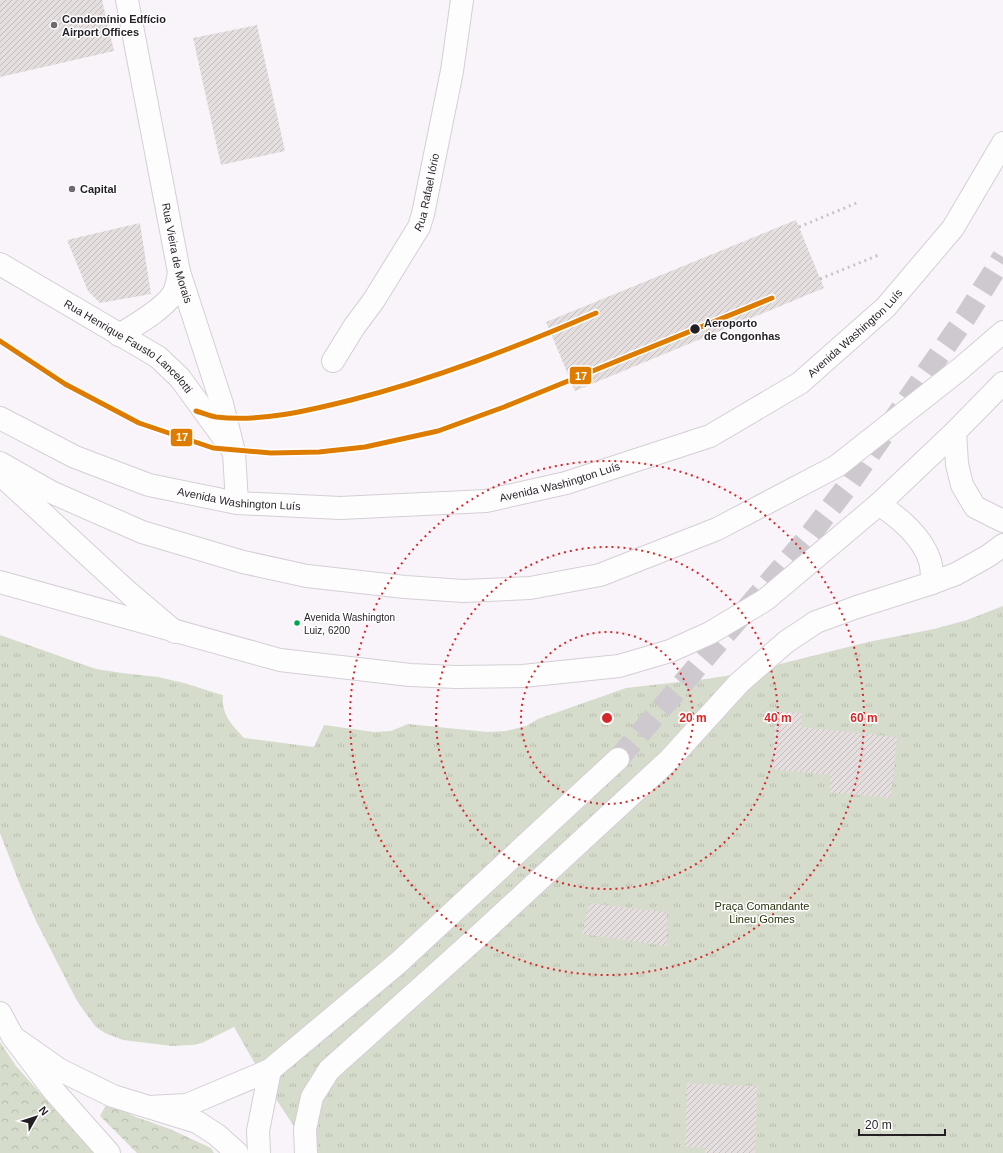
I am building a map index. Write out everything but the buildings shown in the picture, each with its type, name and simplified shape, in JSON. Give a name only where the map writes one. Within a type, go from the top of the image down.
[{"type":"main road","name":"Rua Vieira de Morais","points":[[127,0],[179,272],[222,404],[234,452],[237,503]]},
{"type":"main road","name":"Rua Rafael Iório","points":[[333,361],[354,327],[374,300],[418,227],[423,214],[452,72],[462,0]]},
{"type":"main road","name":"Avenida Washington Luís","points":[[0,418],[75,457],[149,485],[237,503],[340,508],[486,501],[566,484],[710,436],[800,383],[886,307],[953,228],[1003,143]]},
{"type":"main road","name":"Rua Henrique Fausto Lancelotti","points":[[0,264],[158,357],[180,378],[234,452]]},
{"type":"main road","points":[[120,335],[166,303],[175,292],[179,272]]},
{"type":"main road","points":[[0,464],[51,492],[142,532],[242,562],[307,576],[405,587],[463,591],[530,588],[600,575],[717,529],[837,466],[960,369],[1003,332]]},
{"type":"main road","points":[[0,582],[280,660],[410,675],[456,676],[522,676],[619,666],[670,651],[710,633],[765,600],[879,504],[955,432],[1003,383]]},
{"type":"main road","points":[[955,432],[957,464],[962,485],[975,507],[1003,521]]},
{"type":"main road","points":[[0,474],[129,592],[176,632]]},
{"type":"main road","points":[[879,504],[894,515],[912,532],[924,547],[931,562],[932,583]]},
{"type":"main road","points":[[306,1153],[305,1129],[312,1097],[329,1070],[469,945],[670,759],[739,683],[786,642],[816,622],[858,606],[959,573],[1003,546]]},
{"type":"main road","points":[[149,1107],[187,1105],[270,1070],[398,962],[618,759]]},
{"type":"main road","points":[[0,1012],[13,1037],[54,1091],[109,1153]]},
{"type":"main road","points":[[13,1037],[60,1070],[113,1096],[197,1122],[217,1135],[237,1153]]},
{"type":"main road","points":[[259,1153],[258,1130],[270,1070]]},
{"type":"green space","name":"Praça Comandante Lineu Gomes","points":[[1003,606],[1003,1153],[302,1153],[297,1131],[270,1090],[234,1027],[202,1043],[172,1046],[123,1040],[105,1033],[96,1027],[76,999],[37,923],[20,885],[0,833],[0,635],[96,669],[158,677],[223,695],[224,708],[228,719],[244,738],[314,747],[324,725],[374,732],[391,731],[408,724],[487,732],[506,731],[526,726],[538,719],[626,688],[744,673],[868,642],[934,629],[967,620]]},
{"type":"green space","points":[[0,1042],[16,1066],[94,1153],[0,1153]]},
{"type":"green space","points":[[107,1103],[136,1117],[170,1129],[211,1148],[214,1153],[137,1153],[100,1116]]},
{"type":"tunnel","points":[[618,759],[810,535],[846,488],[965,318],[1003,257]]},
{"type":"railway","points":[[799,227],[859,202]]},
{"type":"railway","points":[[820,279],[881,254]]},
{"type":"transit line","name":"17","points":[[0,341],[65,384],[139,423],[213,448],[271,453],[319,452],[365,447],[438,431],[504,407],[772,298]]},
{"type":"transit line","name":"17","points":[[196,411],[216,417],[250,418],[301,412],[334,404],[382,392],[444,372],[536,338],[596,313]]},
{"type":"place","name":"Condomínio Edfício Airport Offices","points":[[54,25]]},
{"type":"place","name":"Capital","points":[[72,189]]},
{"type":"place","name":"Aeroporto de Congonhas","points":[[695,329]]},
{"type":"place","name":"Avenida Washington Luiz, 6200","points":[[297,623]]}]
